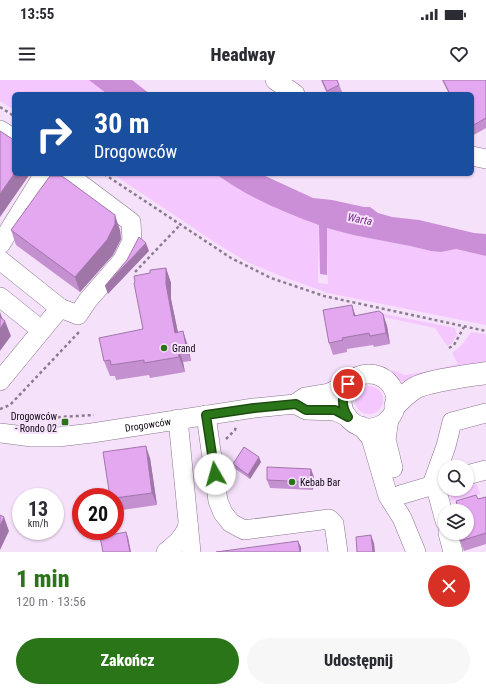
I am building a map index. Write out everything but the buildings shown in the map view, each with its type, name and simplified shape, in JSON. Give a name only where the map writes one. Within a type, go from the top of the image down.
[{"type":"main road","points":[[392,412],[408,392],[417,387],[444,380],[486,374]]},
{"type":"street","points":[[275,80],[292,92]]},
{"type":"street","points":[[0,130],[12,138]]},
{"type":"street","points":[[474,156],[486,159]]},
{"type":"street","points":[[0,245],[43,176]]},
{"type":"street","points":[[0,260],[60,308],[78,315],[88,300],[122,261],[132,241],[131,222],[71,176]]},
{"type":"street","points":[[0,297],[41,330]]},
{"type":"street","points":[[0,381],[60,308]]},
{"type":"street","points":[[402,518],[400,495],[386,439],[396,395],[387,380],[371,374],[362,375],[355,378],[348,384],[343,397],[344,411],[371,438],[388,496],[402,518],[416,552]]},
{"type":"street","name":"Drogowców","points":[[0,433],[32,437],[58,437],[92,433],[254,408],[296,404],[305,397],[329,393],[348,384]]},
{"type":"street","name":"Drogowców","points":[[296,404],[306,410],[335,410],[354,422]]},
{"type":"street","points":[[354,422],[368,428],[376,427],[392,412]]},
{"type":"street","points":[[441,504],[437,483],[452,422],[486,413]]},
{"type":"street","points":[[206,415],[218,501],[223,513],[231,523],[244,530],[328,519],[334,524],[338,552]]},
{"type":"street","points":[[178,419],[191,552]]},
{"type":"street","points":[[474,473],[486,470]]},
{"type":"street","points":[[400,495],[437,483]]},
{"type":"street","points":[[166,552],[181,540],[186,533],[188,525]]},
{"type":"street","points":[[450,540],[453,552]]},
{"type":"path","points":[[0,107],[12,115]]},
{"type":"path","points":[[107,176],[231,258],[271,278],[324,296],[486,331]]},
{"type":"path","points":[[449,348],[454,345],[464,327]]},
{"type":"shaded area","points":[[0,80],[89,80],[104,92],[12,92],[12,109],[0,101]]},
{"type":"shaded area","points":[[116,176],[219,176],[253,197],[292,215],[319,225],[318,283],[328,284],[326,227],[353,235],[431,251],[441,252],[456,249],[486,256],[486,325],[328,293],[249,263],[219,245]]},
{"type":"shaded area","points":[[374,312],[455,328],[457,335],[452,343],[447,346],[435,328],[374,315]]},
{"type":"shaded area","points":[[471,332],[486,334],[486,367],[405,382],[397,380],[390,374],[392,370],[405,375],[458,364],[452,353],[461,346]]},
{"type":"shaded area","points":[[369,386],[379,390],[383,400],[379,410],[369,414],[359,410],[355,400],[359,390]]},
{"type":"shaded area","points":[[477,484],[480,494],[474,496],[474,485]]},
{"type":"shaded area","points":[[451,496],[472,496],[452,501],[450,500]]},
{"type":"water","points":[[89,80],[132,80],[147,92],[104,92]]},
{"type":"water","name":"Warta","points":[[219,176],[265,176],[313,198],[370,207],[378,213],[392,217],[419,220],[474,233],[486,234],[486,256],[456,249],[441,252],[431,251],[353,235],[327,228],[327,275],[320,274],[319,225],[292,215],[253,197]]},
{"type":"place","name":"Grand","points":[[164,348]]},
{"type":"place","name":"Drogowców - Rondo 02","points":[[65,422]]},
{"type":"place","name":"Kebab Bar","points":[[292,482]]},
{"type":"route","points":[[215,474],[206,415],[296,404],[306,410],[335,410],[348,417],[344,411],[343,404],[343,397],[348,384]]}]
